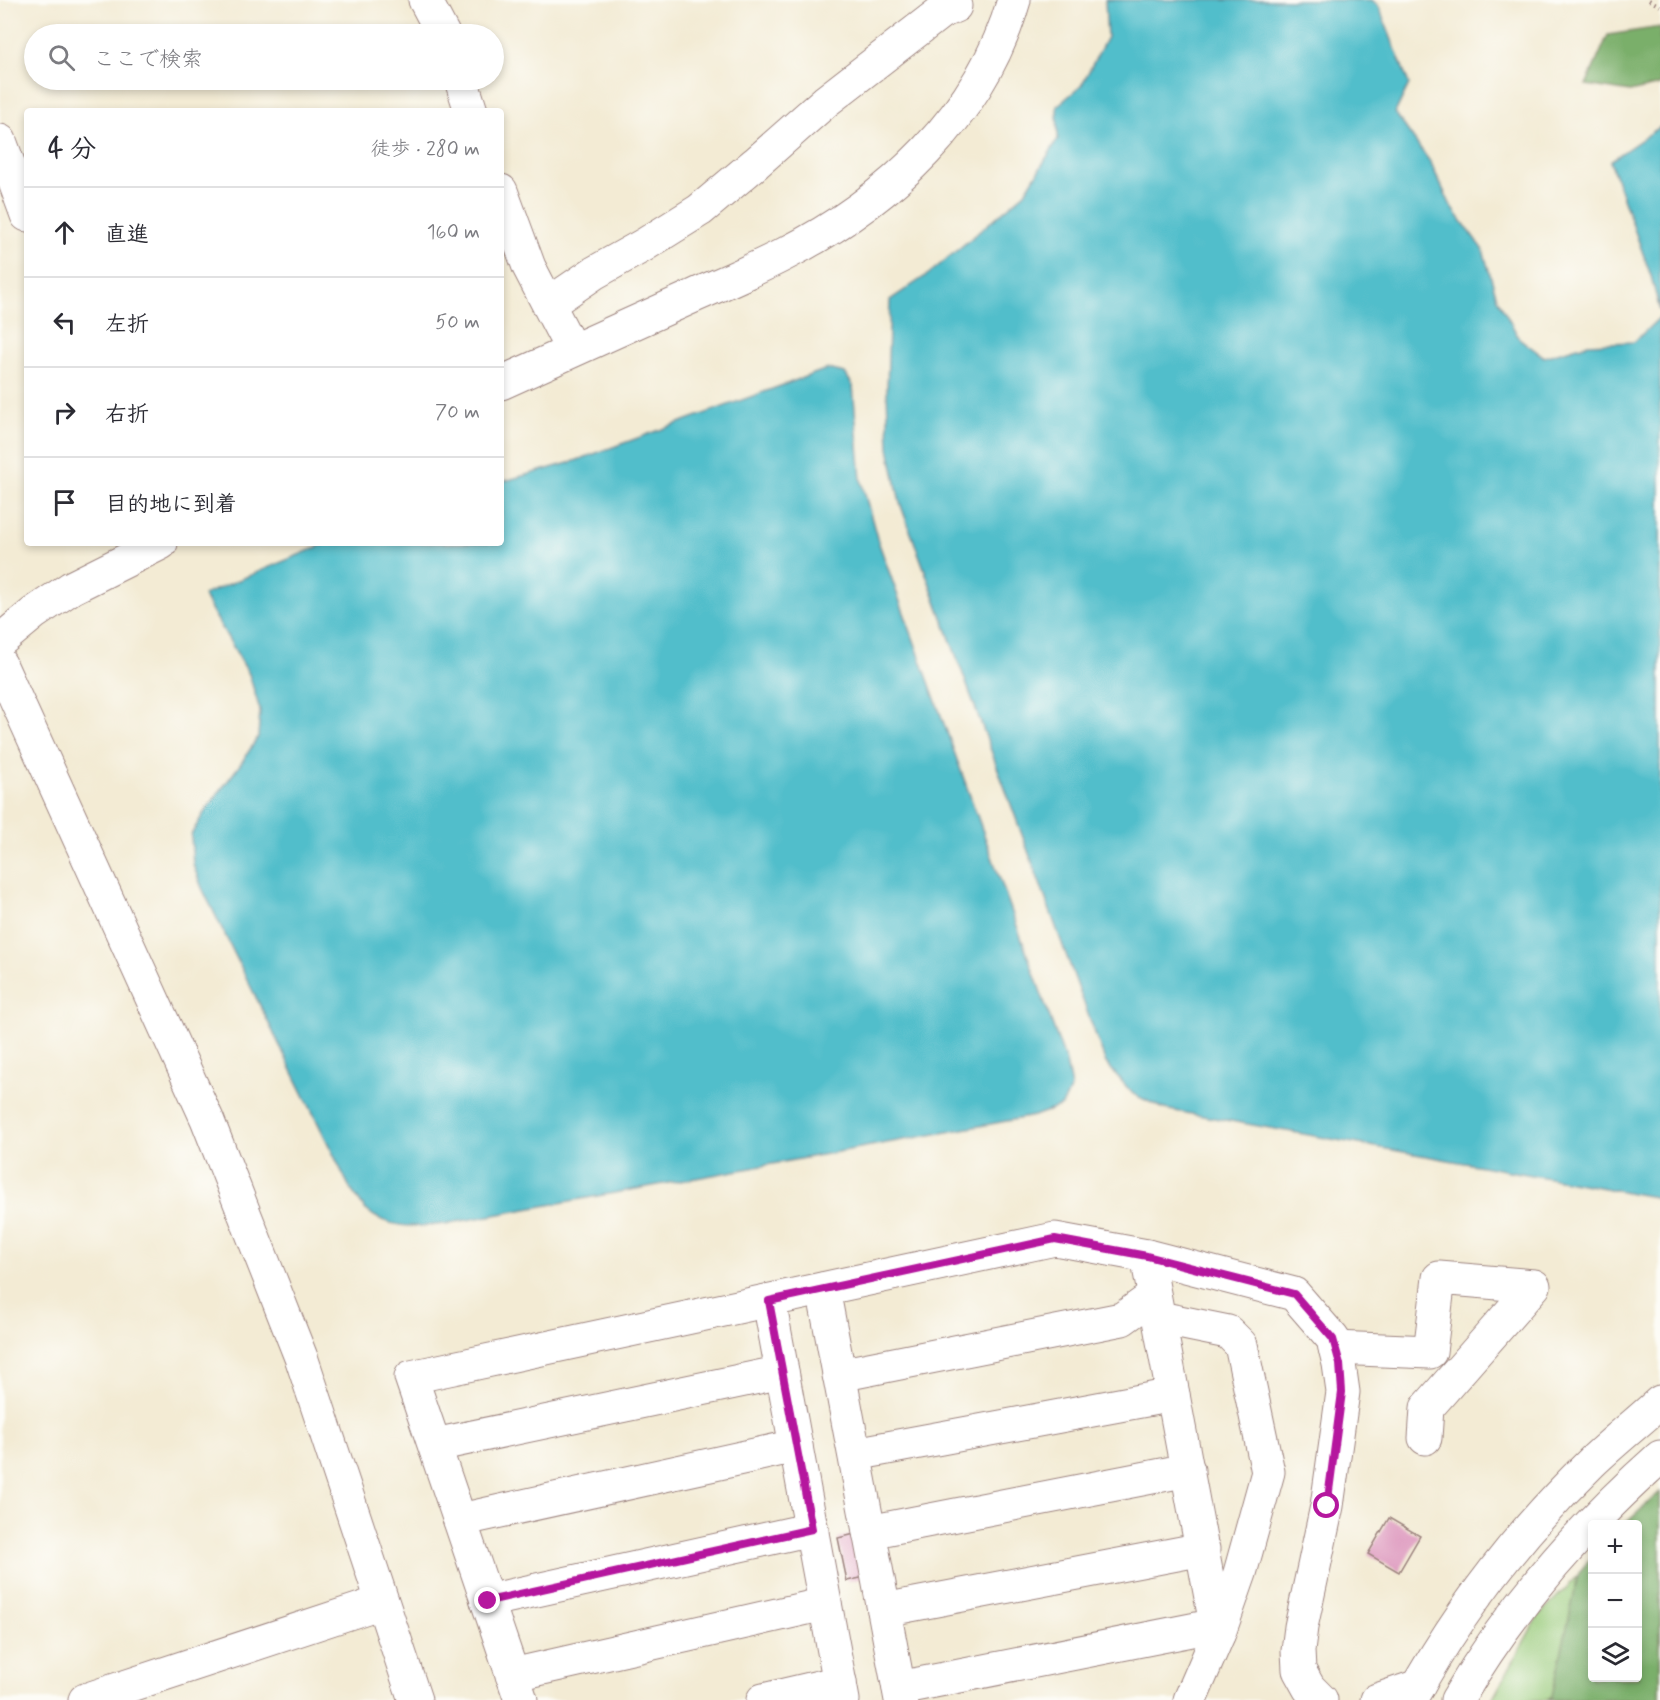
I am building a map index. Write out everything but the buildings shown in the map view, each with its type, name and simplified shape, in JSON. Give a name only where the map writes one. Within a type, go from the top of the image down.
[{"type":"street","points":[[425,0],[438,24]]},
{"type":"street","points":[[504,382],[783,255],[868,202],[932,147],[964,106],[990,64],[1014,0]]},
{"type":"street","points":[[550,303],[594,273],[700,210],[826,100],[944,6]]},
{"type":"street","points":[[464,90],[470,108]]},
{"type":"street","points":[[0,141],[24,207]]},
{"type":"street","points":[[504,199],[530,267],[572,350]]},
{"type":"street","points":[[0,640],[71,588],[152,546]]},
{"type":"street","points":[[0,664],[207,1119],[302,1360],[415,1700]]},
{"type":"street","points":[[825,1604],[517,1687],[411,1377],[1055,1239],[1147,1256],[1294,1294],[1333,1339],[1340,1364],[1342,1392],[1327,1506],[1300,1627],[1298,1651],[1299,1670],[1309,1688],[1321,1700]]},
{"type":"street","points":[[1147,1256],[1218,1630]]},
{"type":"street","points":[[1439,1278],[1534,1286],[1426,1423],[1430,1352],[1439,1278]]},
{"type":"street","points":[[823,1289],[900,1694],[1218,1630]]},
{"type":"street","points":[[763,1700],[842,1691],[769,1301]]},
{"type":"street","points":[[839,1375],[1122,1319],[1157,1307],[1228,1332],[1241,1345],[1268,1472],[1240,1573],[1190,1700]]},
{"type":"street","points":[[1335,1348],[1430,1352]]},
{"type":"street","points":[[435,1445],[782,1372]]},
{"type":"street","points":[[855,1455],[1173,1395]]},
{"type":"street","points":[[1377,1700],[1414,1693],[1435,1655],[1489,1579],[1537,1521],[1591,1464],[1660,1402]]},
{"type":"street","points":[[460,1520],[796,1446]]},
{"type":"street","points":[[1457,1700],[1470,1677],[1522,1604],[1568,1548],[1619,1493],[1660,1457]]},
{"type":"street","points":[[869,1532],[1188,1470]]},
{"type":"street","points":[[488,1601],[812,1529]]},
{"type":"street","points":[[884,1610],[1203,1550]]},
{"type":"street","points":[[85,1700],[382,1602]]},
{"type":"path","points":[[1649,0],[1660,6]]},
{"type":"green space","points":[[1660,27],[1660,85],[1630,92],[1586,85],[1608,35]]},
{"type":"green space","points":[[1660,1492],[1660,1700],[1548,1700],[1552,1696],[1579,1572],[1588,1562],[1588,1682],[1642,1682],[1642,1520],[1629,1520]]},
{"type":"green space","points":[[1660,1496],[1660,1700],[1492,1700],[1538,1616],[1588,1566],[1588,1682],[1642,1682],[1641,1520]]},
{"type":"water","points":[[1105,0],[1372,0],[1379,7],[1409,84],[1395,113],[1430,162],[1451,206],[1483,250],[1497,298],[1519,338],[1544,357],[1588,344],[1634,342],[1660,317],[1660,1198],[1164,1109],[1133,1094],[1106,1063],[900,503],[889,448],[887,390],[890,300],[930,273],[1025,193],[1058,139],[1057,106],[1081,86],[1107,37]]},
{"type":"water","points":[[1660,127],[1660,311],[1651,276],[1610,161]]},
{"type":"water","points":[[827,369],[845,373],[853,386],[861,480],[877,538],[1066,1062],[1071,1087],[1062,1106],[1034,1116],[445,1224],[404,1226],[384,1221],[366,1210],[351,1190],[202,888],[193,864],[191,835],[205,811],[258,737],[260,710],[249,674],[203,595],[320,546],[504,546],[504,481],[572,462]]},
{"type":"route","points":[[488,1601],[812,1529],[769,1301],[1055,1239],[1147,1256],[1294,1294],[1333,1339],[1340,1364],[1342,1392],[1327,1506]]}]
